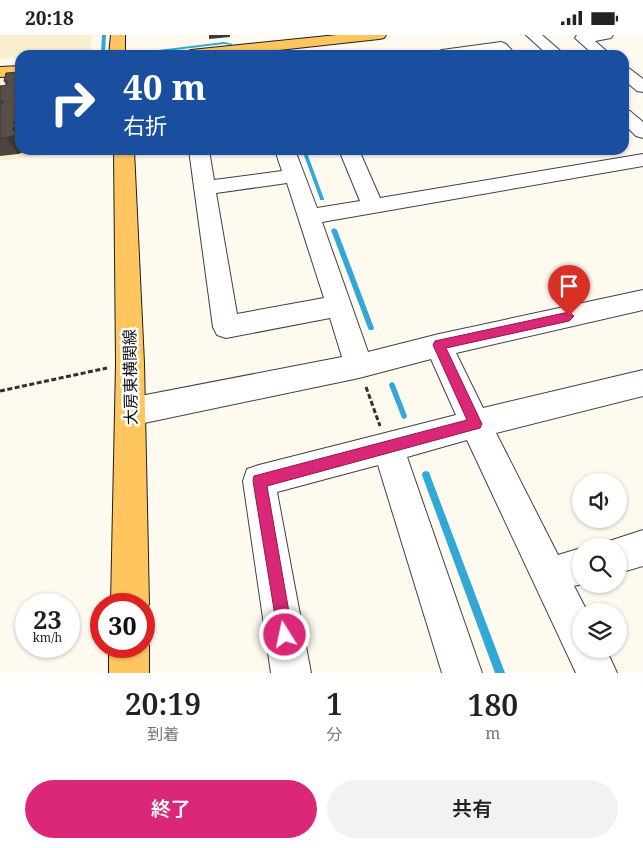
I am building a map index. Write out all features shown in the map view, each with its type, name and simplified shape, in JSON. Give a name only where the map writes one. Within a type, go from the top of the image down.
[{"type":"main road","points":[[117,50],[118,35]]},
{"type":"main road","points":[[238,50],[379,35]]},
{"type":"main road","points":[[0,71],[15,71]]},
{"type":"main road","name":"大房東横関線","points":[[124,155],[130,363],[130,593]]},
{"type":"main road","points":[[129,658],[129,673]]},
{"type":"street","points":[[533,35],[551,50]]},
{"type":"street","points":[[597,50],[582,38],[606,35]]},
{"type":"street","points":[[479,50],[501,47],[504,50]]},
{"type":"street","points":[[629,69],[643,66]]},
{"type":"street","points":[[629,74],[643,87]]},
{"type":"street","points":[[629,120],[643,133]]},
{"type":"street","points":[[200,155],[226,327],[338,307]]},
{"type":"street","points":[[287,155],[310,217],[338,307],[359,366]]},
{"type":"street","points":[[354,155],[372,205]]},
{"type":"street","points":[[605,155],[614,165]]},
{"type":"street","points":[[310,217],[643,160]]},
{"type":"street","points":[[204,189],[294,176]]},
{"type":"street","points":[[130,412],[359,366],[439,345],[643,300]]},
{"type":"street","points":[[439,345],[475,424],[566,571],[573,603]]},
{"type":"street","points":[[291,673],[259,481],[475,424],[643,383]]},
{"type":"street","points":[[388,447],[462,673]]},
{"type":"street","points":[[627,553],[643,548]]},
{"type":"street","points":[[590,658],[597,673]]},
{"type":"path","points":[[0,391],[130,363]]},
{"type":"path","points":[[359,366],[388,447]]},
{"type":"shaded area","points":[[0,35],[92,35],[90,50],[15,50],[15,58],[0,59]]},
{"type":"shaded area","points":[[0,77],[15,77],[15,155],[41,155],[0,161]]},
{"type":"building","points":[[15,72],[15,121],[13,122],[15,127],[12,129],[15,131],[15,135],[0,138],[0,105],[4,101],[0,101],[0,86],[7,85],[8,81],[4,81],[6,73]]},
{"type":"waterway","points":[[103,50],[104,35]]},
{"type":"waterway","points":[[166,50],[224,43],[231,44]]},
{"type":"waterway","points":[[306,155],[322,199]]},
{"type":"waterway","points":[[334,230],[371,328]]},
{"type":"waterway","points":[[392,385],[404,416]]},
{"type":"waterway","points":[[426,475],[500,673]]},
{"type":"route","points":[[285,635],[259,481],[475,424],[439,345],[569,316]]}]
